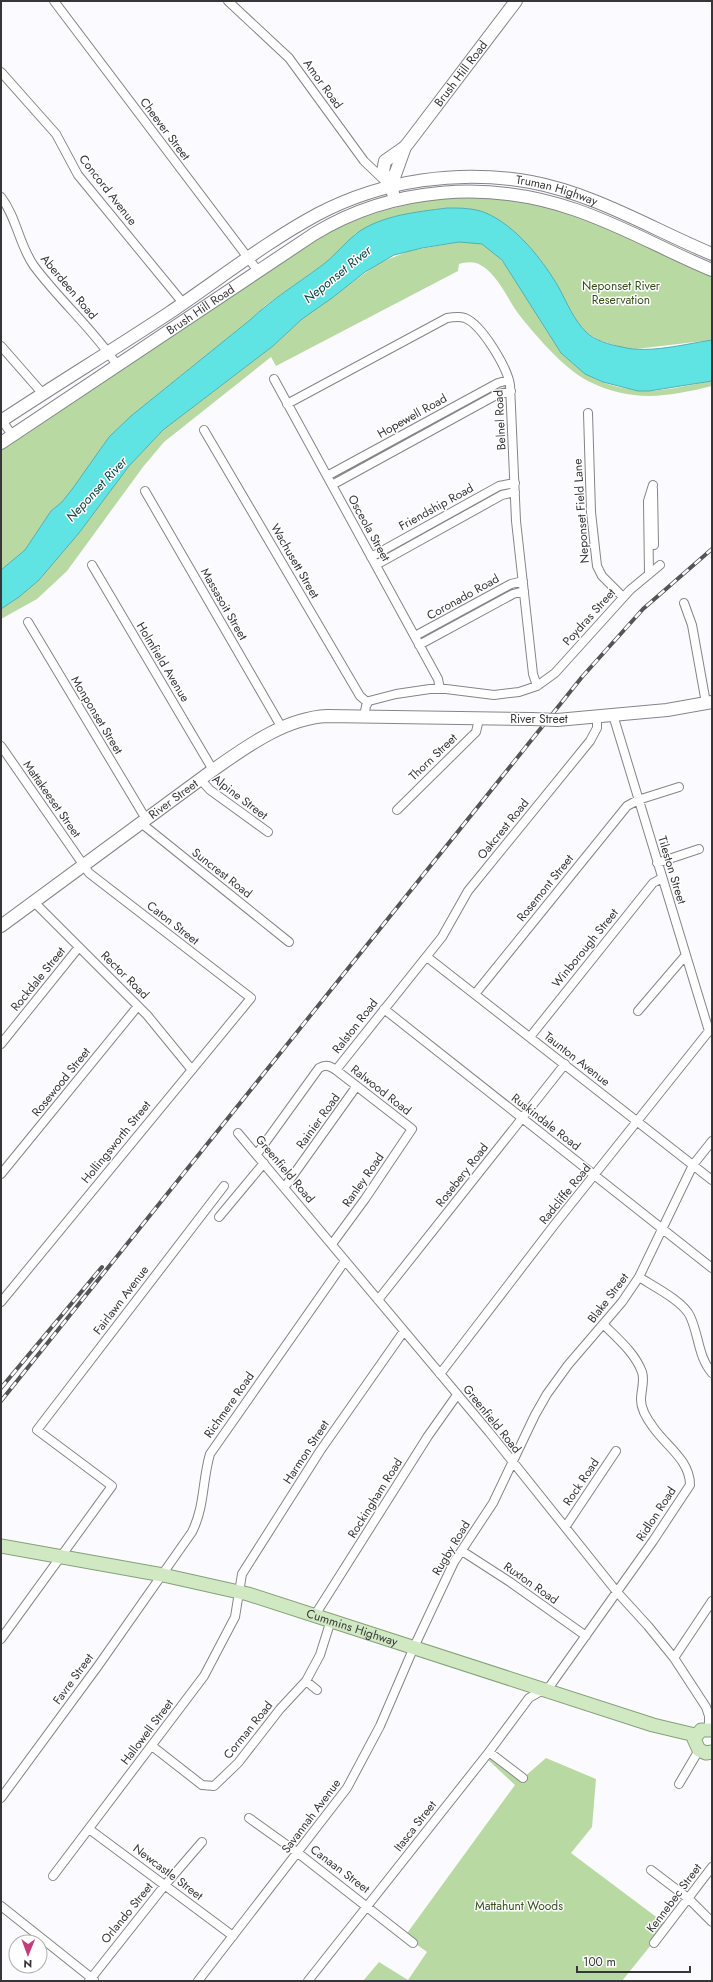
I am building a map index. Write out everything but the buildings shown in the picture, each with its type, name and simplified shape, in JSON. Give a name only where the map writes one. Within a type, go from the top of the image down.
[{"type":"main road","name":"Brush Hill Road","points":[[1,443],[258,271],[337,221],[363,210],[395,200],[391,186],[383,171],[384,164],[388,159],[405,147],[516,1]]},
{"type":"main road","name":"Truman Highway","points":[[391,186],[421,180],[462,177],[504,179],[545,185],[598,202],[712,254]]},
{"type":"main road","name":"Brush Hill Road","points":[[1,420],[109,352],[249,258],[325,211],[391,186]]},
{"type":"main road","name":"Truman Highway","points":[[395,200],[429,194],[471,191],[505,193],[539,199],[591,215],[712,270]]},
{"type":"main road","name":"River Street","points":[[1,926],[213,770],[248,746],[282,728],[321,716],[557,720],[676,709],[709,703]]},
{"type":"main road","name":"Cummins Highway","points":[[1,1546],[163,1575],[239,1592],[331,1620],[672,1731],[696,1736]]},
{"type":"main road","points":[[710,1729],[701,1730],[696,1736],[695,1744],[699,1750],[706,1753],[712,1752]]},
{"type":"street","name":"Cheever Street","points":[[54,1],[258,271]]},
{"type":"street","name":"Amor Road","points":[[228,1],[289,58],[364,161],[391,186]]},
{"type":"street","name":"Concord Avenue","points":[[1,72],[52,129],[62,144],[78,175],[183,303]]},
{"type":"street","name":"Aberdeen Road","points":[[1,197],[11,213],[26,251],[34,266],[109,352],[117,365]]},
{"type":"street","name":"Belnel Road","points":[[287,404],[447,318],[466,318],[476,327],[504,364],[511,391],[515,492],[533,674],[537,686]]},
{"type":"street","points":[[1,346],[43,394]]},
{"type":"street","name":"Osceola Street","points":[[274,379],[420,645],[438,679],[440,689]]},
{"type":"street","name":"Hopewell Road","points":[[327,476],[498,383],[509,380]]},
{"type":"street","name":"Hopewell Road","points":[[332,485],[498,394],[511,391]]},
{"type":"street","name":"Neponset Field Lane","points":[[588,414],[591,512],[597,566],[602,576],[623,597]]},
{"type":"street","points":[[1,420],[12,436]]},
{"type":"street","name":"Wachusett Street","points":[[204,430],[358,693],[367,702]]},
{"type":"street","name":"Friendship Road","points":[[371,557],[500,486],[515,483]]},
{"type":"street","points":[[653,485],[654,570],[648,501],[653,485]]},
{"type":"street","name":"Massasoit Street","points":[[145,492],[282,728]]},
{"type":"street","name":"Friendship Road","points":[[376,565],[502,495],[515,492]]},
{"type":"street","name":"Holmfield Avenue","points":[[92,565],[213,770]]},
{"type":"street","name":"Poydras Street","points":[[537,686],[555,673],[623,597],[654,570]]},
{"type":"street","name":"Coronado Road","points":[[415,636],[511,584],[523,581]]},
{"type":"street","name":"Coronado Road","points":[[420,645],[513,594],[524,591]]},
{"type":"street","points":[[684,602],[692,625],[709,703]]},
{"type":"street","name":"Monponset Street","points":[[28,622],[143,821]]},
{"type":"street","points":[[364,717],[367,702],[374,698],[396,694],[440,689],[494,695],[519,692],[537,686]]},
{"type":"street","name":"Tileston Street","points":[[613,715],[685,956],[709,1019],[709,1031]]},
{"type":"street","name":"Oakcrest Road","points":[[427,956],[449,927],[468,891],[590,741],[597,728],[597,717]]},
{"type":"street","name":"Thorn Street","points":[[397,810],[476,732],[479,719]]},
{"type":"street","name":"Mattakeeset Street","points":[[1,746],[83,866]]},
{"type":"street","name":"Alpine Street","points":[[200,780],[210,790],[268,832]]},
{"type":"street","points":[[638,800],[679,788]]},
{"type":"street","name":"Rosemont Street","points":[[475,994],[624,810],[638,800]]},
{"type":"street","name":"Suncrest Road","points":[[143,821],[289,942]]},
{"type":"street","points":[[657,863],[700,849]]},
{"type":"street","name":"Caton Street","points":[[83,866],[92,876],[251,998]]},
{"type":"street","name":"Winborough Street","points":[[530,1037],[653,883],[662,878]]},
{"type":"street","name":"Rector Road","points":[[34,902],[159,1028],[192,1070]]},
{"type":"street","name":"Rockdale Street","points":[[1,1044],[79,947]]},
{"type":"street","name":"Taunton Avenue","points":[[427,956],[712,1180]]},
{"type":"street","name":"Ralston Road","points":[[257,1154],[319,1068],[327,1065],[336,1070],[427,956]]},
{"type":"street","points":[[638,1011],[685,956]]},
{"type":"street","name":"Hollingsworth Street","points":[[1,1302],[251,998]]},
{"type":"street","name":"Rosewood Street","points":[[1,1174],[138,1006]]},
{"type":"street","name":"Ruskindale Road","points":[[384,1009],[712,1268]]},
{"type":"street","name":"Radcliffe Road","points":[[440,1374],[709,1031]]},
{"type":"street","name":"Rosebery Road","points":[[378,1300],[565,1064]]},
{"type":"street","name":"Ralwood Road","points":[[336,1070],[412,1130]]},
{"type":"street","name":"Rainier Road","points":[[284,1188],[356,1087]]},
{"type":"street","name":"Ranley Road","points":[[332,1244],[412,1130]]},
{"type":"street","name":"Greenfield Road","points":[[238,1134],[257,1154],[332,1244],[512,1463],[566,1526],[617,1592],[648,1626],[674,1658],[706,1707],[709,1716],[710,1729]]},
{"type":"street","name":"Blake Street","points":[[512,1463],[535,1415],[547,1394],[622,1302],[639,1277],[693,1165],[712,1141]]},
{"type":"street","points":[[219,1217],[264,1163]]},
{"type":"street","name":"Fairlawn Avenue","points":[[61,1556],[112,1486],[37,1430],[224,1186]]},
{"type":"street","name":"Richmere Road","points":[[163,1575],[199,1519],[202,1509],[207,1465],[210,1454],[345,1261]]},
{"type":"street","points":[[639,1277],[680,1305],[690,1315],[701,1356],[712,1373]]},
{"type":"street","name":"Ridlon Road","points":[[544,1690],[550,1686],[586,1636],[690,1485],[690,1476],[685,1463],[663,1440],[643,1411],[641,1400],[643,1384],[642,1373],[637,1361],[603,1324]]},
{"type":"street","name":"Harmon Street","points":[[239,1592],[242,1574],[320,1451],[404,1331]]},
{"type":"street","name":"Rockingham Road","points":[[315,1615],[428,1436],[457,1395]]},
{"type":"street","name":"Rock Road","points":[[566,1526],[616,1451]]},
{"type":"street","name":"Rugby Road","points":[[414,1647],[454,1562],[493,1503],[512,1463]]},
{"type":"street","name":"Ruxton Road","points":[[462,1551],[510,1582],[586,1636]]},
{"type":"street","points":[[1,1639],[61,1556]]},
{"type":"street","name":"Favre Street","points":[[1,1798],[163,1575]]},
{"type":"street","name":"Hallowell Street","points":[[53,1876],[204,1676],[235,1617],[239,1592]]},
{"type":"street","points":[[674,1658],[712,1601]]},
{"type":"street","name":"Corman Road","points":[[152,1746],[202,1784],[214,1786],[238,1762],[280,1709],[306,1681],[320,1655],[331,1620]]},
{"type":"street","name":"Savannah Avenue","points":[[198,1981],[347,1788],[380,1726],[414,1647]]},
{"type":"street","points":[[306,1681],[317,1690]]},
{"type":"street","name":"Itasca Street","points":[[308,1981],[489,1752],[529,1698],[544,1690]]},
{"type":"street","points":[[679,1784],[699,1750]]},
{"type":"street","points":[[489,1752],[523,1778]]},
{"type":"street","name":"Canaan Street","points":[[249,1818],[367,1905],[413,1943]]},
{"type":"street","name":"Newcastle Street","points":[[89,1829],[233,1936]]},
{"type":"street","name":"Orlando Street","points":[[92,1980],[165,1885],[202,1842]]},
{"type":"street","name":"Kennebec Street","points":[[654,1943],[712,1867]]},
{"type":"street","points":[[650,1870],[689,1899],[712,1922]]},
{"type":"street","points":[[1,1906],[92,1980]]},
{"type":"green space","name":"Neponset River Reservation","points":[[477,197],[528,204],[566,213],[612,230],[712,276],[712,340],[636,349],[623,348],[599,340],[587,333],[578,323],[543,263],[519,237],[447,208],[389,218],[356,233],[332,258],[266,305],[250,320],[131,416],[109,437],[73,488],[62,502],[51,511],[25,550],[1,570],[1,449],[324,234],[361,218],[398,207],[436,200]]},
{"type":"green space","points":[[459,242],[480,243],[495,252],[510,272],[559,348],[573,364],[590,376],[611,385],[646,391],[665,390],[712,381],[712,386],[680,393],[650,396],[620,393],[588,381],[569,368],[539,338],[515,309],[492,274],[479,264],[468,262],[459,264],[458,271],[276,366],[271,357],[164,442],[143,467],[67,571],[37,599],[1,619],[1,609],[19,597],[39,580],[79,533],[129,466],[163,430],[273,346],[302,319],[379,263],[409,251]]},
{"type":"green space","name":"Mattahunt Woods","points":[[489,1752],[523,1778],[546,1758],[596,1779],[592,1827],[571,1853],[667,1925],[622,1981],[363,1981],[379,1962],[408,1980],[427,1952],[405,1936],[515,1785],[485,1757]]},
{"type":"water","name":"Neponset River","points":[[447,208],[462,208],[481,211],[508,226],[537,255],[559,288],[574,317],[589,335],[598,340],[632,349],[655,349],[712,340],[712,381],[649,391],[638,391],[603,382],[585,374],[561,353],[502,260],[482,244],[459,242],[422,248],[394,255],[365,272],[302,319],[273,346],[163,430],[129,466],[79,533],[39,580],[19,597],[1,609],[1,570],[25,550],[51,511],[62,502],[73,488],[109,437],[131,416],[267,305],[326,262],[357,233],[377,222],[389,218]]},
{"type":"railway","points":[[1,1401],[582,677],[643,609],[712,549]]},
{"type":"railway","points":[[1,1388],[102,1267]]}]
